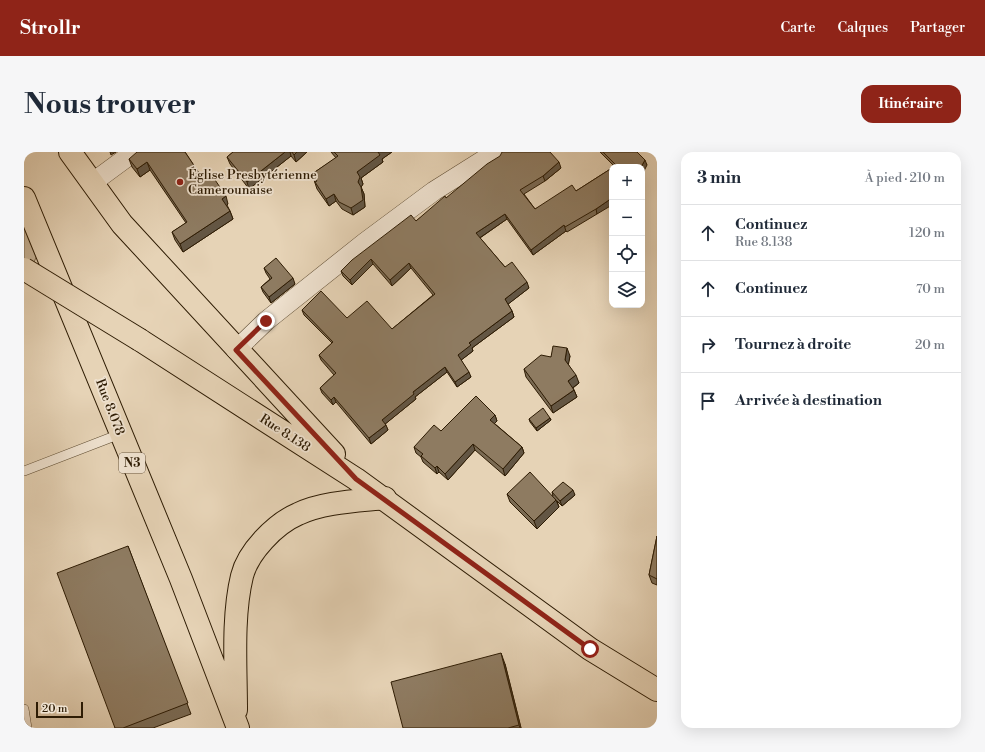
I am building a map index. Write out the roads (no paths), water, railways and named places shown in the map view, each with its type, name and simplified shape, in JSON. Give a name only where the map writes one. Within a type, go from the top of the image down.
[{"type":"main road","points":[[70,152],[122,224],[356,479]]},
{"type":"main road","name":"Rue 8.078","points":[[24,198],[181,579],[237,725]]},
{"type":"main road","name":"Rue 8.138","points":[[24,269],[140,340],[385,498],[590,649],[657,690]]},
{"type":"main road","points":[[237,725],[237,618],[242,575],[253,555],[273,529],[298,513],[335,504],[385,498]]},
{"type":"street","points":[[92,183],[134,152]]},
{"type":"street","points":[[236,350],[266,321],[364,243],[434,191],[496,152]]},
{"type":"lane","points":[[24,472],[120,434]]},
{"type":"lane","points":[[24,709],[27,728]]},
{"type":"place","name":"Église Presbytérienne Camerounaise","points":[[180,182]]}]
